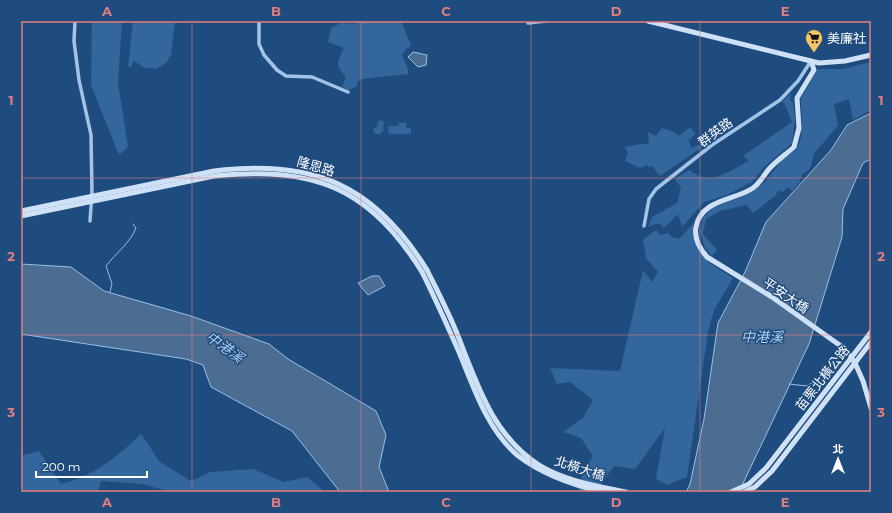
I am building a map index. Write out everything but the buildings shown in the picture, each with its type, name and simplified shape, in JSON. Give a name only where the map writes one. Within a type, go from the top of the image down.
[{"type":"main road","points":[[648,21],[819,63],[845,61],[871,55]]},
{"type":"main road","name":"平安大橋","points":[[811,61],[814,70],[797,98],[799,128],[794,147],[780,158],[768,171],[763,180],[753,188],[711,205],[699,216],[696,230],[698,242],[704,254],[713,261],[772,297],[845,349],[855,363],[869,393],[871,408]]},
{"type":"main road","name":"隆恩路","points":[[21,211],[214,171],[240,168],[285,168],[326,178],[346,187],[365,199],[393,223],[411,245],[483,403]]},
{"type":"main road","name":"隆恩路","points":[[21,216],[214,176],[248,173],[284,174],[324,184],[343,192],[363,204],[389,227],[424,271]]},
{"type":"main road","name":"苗栗北橫公路","points":[[792,440],[871,332]]},
{"type":"main road","name":"苗栗北橫公路","points":[[792,440],[871,342]]},
{"type":"main road","name":"北橫大橋","points":[[483,403],[501,437],[517,454],[538,469],[558,480],[603,492]]},
{"type":"main road","name":"北橫大橋","points":[[483,403],[504,434],[519,449],[539,465],[575,480],[626,492]]},
{"type":"main road","points":[[731,492],[749,484],[792,440]]},
{"type":"main road","points":[[744,492],[755,487],[772,471],[792,440]]},
{"type":"street","points":[[75,21],[74,41],[79,80],[91,135],[92,193],[90,221]]},
{"type":"street","points":[[259,21],[259,44],[264,55],[277,70],[286,76],[312,77],[348,92]]},
{"type":"street","points":[[528,24],[546,21]]},
{"type":"street","name":"群英路","points":[[644,226],[649,199],[656,189],[712,145],[780,100],[798,81],[811,61]]},
{"type":"shaded area","points":[[92,21],[122,21],[118,83],[128,147],[119,155],[91,85]]},
{"type":"shaded area","points":[[133,21],[175,21],[171,55],[166,63],[156,69],[144,68],[133,60],[132,67],[128,67]]},
{"type":"shaded area","points":[[358,21],[401,21],[411,46],[405,50],[402,55],[408,69],[408,74],[362,79],[357,82],[357,86],[349,90],[342,87],[346,77],[340,69],[338,63],[344,48],[328,42],[331,28],[341,23],[355,24]]},
{"type":"shaded area","points":[[871,62],[871,110],[853,120],[849,99],[834,104],[838,125],[814,154],[810,169],[802,174],[800,182],[792,191],[789,187],[782,192],[779,190],[775,196],[753,213],[747,205],[720,211],[706,219],[703,234],[717,250],[712,256],[705,248],[700,232],[703,218],[713,207],[744,196],[766,181],[782,160],[797,149],[801,137],[802,125],[801,98],[818,69],[843,69]]},
{"type":"shaded area","points":[[791,93],[790,101],[793,102],[795,119],[792,143],[762,169],[752,182],[727,195],[704,202],[682,227],[678,214],[664,228],[659,223],[648,227],[652,217],[677,203],[681,188],[675,179],[689,170],[697,175],[712,178],[726,173],[749,161],[743,156],[792,122],[784,103],[782,102]]},
{"type":"shaded area","points":[[381,120],[384,122],[383,131],[380,134],[375,134],[373,129],[378,125],[377,122]]},
{"type":"shaded area","points":[[399,123],[406,123],[406,128],[411,128],[411,134],[389,134],[388,126],[398,126]]},
{"type":"shaded area","points":[[690,127],[696,134],[689,140],[691,148],[704,143],[705,145],[660,176],[652,166],[649,167],[647,165],[640,168],[625,161],[628,153],[625,147],[649,144],[648,132],[656,136],[662,128],[674,132],[679,136]]},
{"type":"shaded area","points":[[693,224],[697,244],[704,257],[710,263],[733,278],[714,310],[708,332],[687,477],[667,485],[656,479],[665,428],[635,469],[614,466],[601,484],[598,492],[578,492],[583,472],[593,456],[581,438],[563,432],[583,418],[593,400],[570,382],[557,384],[550,368],[620,371],[643,270],[652,282],[658,272],[646,258],[643,240],[656,230],[661,235],[668,233],[672,237],[679,239]]},
{"type":"shaded area","points":[[141,434],[160,462],[191,481],[210,472],[253,469],[284,482],[307,477],[325,492],[171,492],[142,484],[101,481],[98,492],[21,492],[21,456],[39,451],[61,484],[84,476],[104,465]]},
{"type":"water","points":[[413,52],[427,55],[426,65],[418,67],[408,57]]},
{"type":"water","name":"中港溪","points":[[871,113],[871,159],[863,163],[843,209],[842,237],[809,344],[739,492],[686,492],[690,484],[704,419],[718,323],[745,272],[766,222],[831,150],[847,125]]},
{"type":"water","name":"中港溪","points":[[21,264],[71,267],[104,291],[191,316],[269,344],[288,359],[376,411],[386,435],[379,467],[389,492],[340,492],[292,431],[211,387],[203,365],[186,359],[21,334]]},
{"type":"water","points":[[372,276],[379,276],[385,286],[368,295],[358,283]]},
{"type":"waterway","points":[[110,292],[112,284],[106,266],[127,243],[136,228],[133,224]]},
{"type":"waterway","points":[[789,384],[807,386],[841,364]]},
{"type":"waterway","points":[[868,492],[871,489]]},
{"type":"place","name":"美廉社","points":[[814,53]]}]
